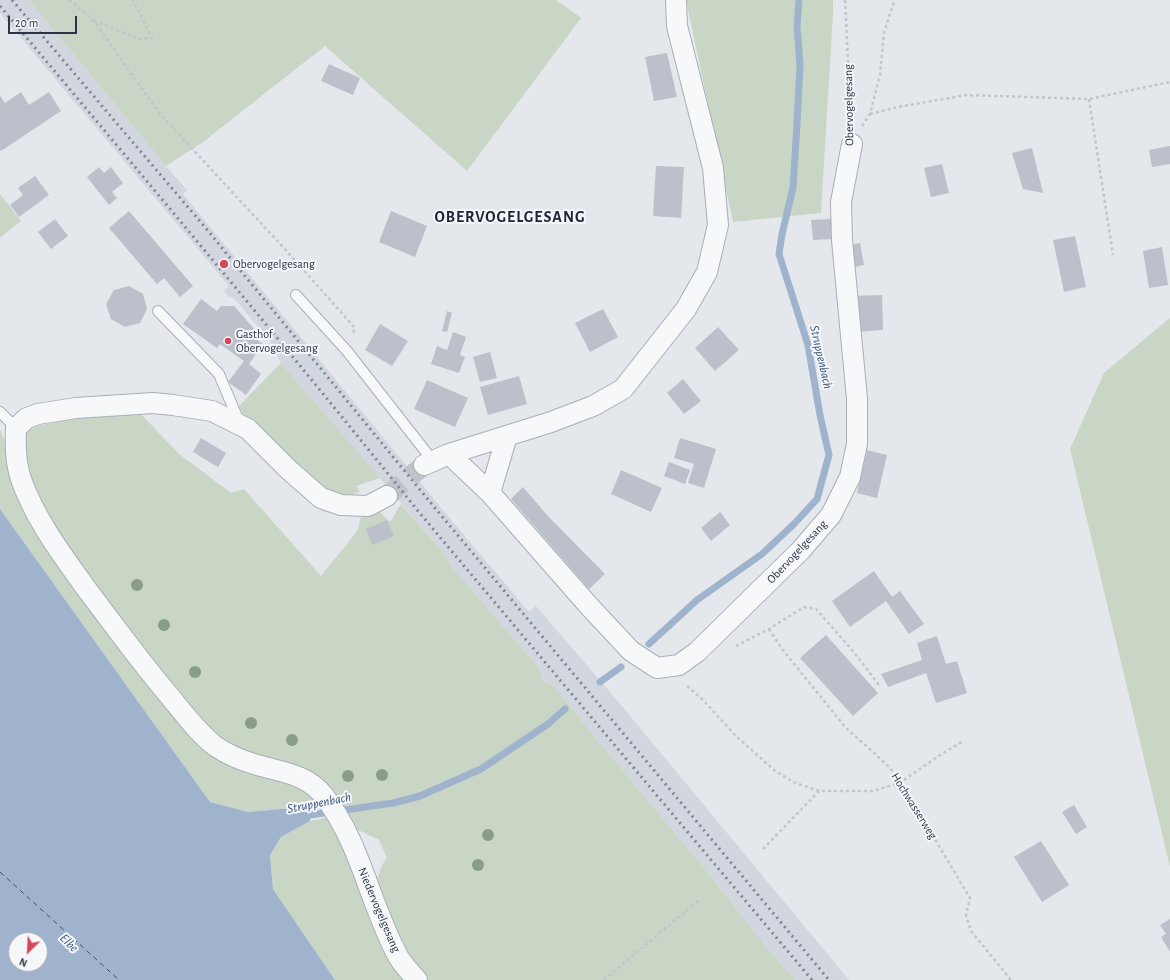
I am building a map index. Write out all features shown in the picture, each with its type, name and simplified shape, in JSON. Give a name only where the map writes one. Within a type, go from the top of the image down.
[{"type":"street","points":[[435,460],[551,422],[593,406],[623,389],[686,309],[707,272],[718,225],[713,168],[677,26],[676,0]]},
{"type":"street","name":"Obervogelgesang","points":[[657,668],[679,665],[697,652],[801,550],[831,515],[850,477],[857,444],[857,399],[842,240],[841,202],[852,144]]},
{"type":"street","points":[[16,428],[27,418],[38,414],[76,408],[153,403],[212,411],[248,429],[289,470],[321,498],[341,505],[368,506],[387,496]]},
{"type":"street","name":"Niedervogelgesang","points":[[16,428],[15,448],[17,466],[26,493],[40,522],[81,580],[143,665],[203,735],[231,756],[255,765],[276,769],[301,778],[313,785],[323,794],[335,811],[346,831],[378,914],[400,959],[417,980]]},
{"type":"street","points":[[490,493],[507,436]]},
{"type":"street","points":[[435,460],[490,493],[589,606],[631,651],[657,668]]},
{"type":"lane","points":[[296,295],[347,351],[435,460]]},
{"type":"lane","points":[[158,311],[219,374],[241,426]]},
{"type":"lane","points":[[0,412],[16,428]]},
{"type":"path","points":[[69,0],[93,20],[160,114],[283,247],[355,328],[347,351]]},
{"type":"path","points":[[93,20],[140,39],[152,38],[133,0]]},
{"type":"path","name":"Obervogelgesang","points":[[845,0],[852,144]]},
{"type":"path","points":[[895,0],[884,34],[880,75],[870,114],[898,107],[966,95],[1089,99],[1170,82]]},
{"type":"path","points":[[1089,99],[1113,255]]},
{"type":"path","points":[[730,649],[769,629],[804,607],[816,609],[853,651],[879,685]]},
{"type":"path","name":"Hochwasserweg","points":[[769,629],[782,649],[846,728],[889,767],[900,782],[970,898],[966,915],[971,931],[1011,980]]},
{"type":"path","points":[[657,668],[677,678],[702,699],[735,735],[774,770],[793,782],[819,791],[874,791],[900,782],[963,741]]},
{"type":"path","points":[[763,849],[819,791]]},
{"type":"path","points":[[604,980],[700,898]]},
{"type":"shaded area","points":[[0,0],[29,0],[187,190],[183,194],[442,509],[529,612],[536,606],[621,705],[849,980],[796,980],[767,948],[705,869],[554,686],[543,681],[539,668],[453,568],[444,553],[281,363],[269,340],[234,298],[228,296],[224,290],[229,286],[0,13]]},
{"type":"green space","points":[[29,0],[556,0],[581,18],[467,171],[325,46],[203,142],[166,166]]},
{"type":"green space","points":[[686,0],[833,0],[821,213],[733,222]]},
{"type":"green space","points":[[0,194],[21,221],[0,238]]},
{"type":"green space","points":[[1170,318],[1170,867],[1070,449],[1104,373]]},
{"type":"green space","points":[[281,363],[380,478],[356,486],[360,492],[347,496],[330,493],[244,416],[239,406]]},
{"type":"green space","points":[[138,411],[179,454],[231,493],[244,489],[321,576],[358,530],[361,516],[377,509],[390,522],[401,504],[444,553],[453,568],[539,668],[543,681],[554,686],[705,869],[767,948],[796,980],[428,980],[409,955],[385,906],[377,880],[382,865],[387,858],[379,840],[352,827],[256,755],[232,746],[205,727],[149,660],[45,516],[30,484],[23,440],[27,432],[37,426],[77,418]]},
{"type":"green space","points":[[0,430],[6,444],[9,467],[209,751],[228,766],[248,774],[291,782],[320,801],[303,807],[248,812],[210,802],[0,509]]},
{"type":"green space","points":[[329,817],[405,980],[335,980],[273,889],[270,855],[281,837],[310,821]]},
{"type":"water","name":"Elbe","points":[[0,509],[210,802],[248,812],[303,807],[310,815],[310,821],[281,837],[270,855],[273,889],[335,980],[0,980]]},
{"type":"building","points":[[667,53],[677,97],[654,101],[645,57]]},
{"type":"building","points":[[329,64],[360,78],[353,95],[321,81]]},
{"type":"building","points":[[21,92],[29,105],[49,92],[61,111],[1,151],[0,96],[5,103]]},
{"type":"building","points":[[1170,146],[1170,164],[1152,167],[1149,150]]},
{"type":"building","points":[[1032,148],[1043,193],[1023,189],[1012,153]]},
{"type":"building","points":[[942,164],[949,193],[931,197],[924,168]]},
{"type":"building","points":[[656,166],[684,167],[681,218],[653,216]]},
{"type":"building","points":[[99,167],[104,173],[111,167],[123,183],[112,192],[117,198],[109,205],[87,177]]},
{"type":"building","points":[[35,176],[49,195],[19,217],[10,205],[23,195],[18,188]]},
{"type":"building","points":[[129,211],[193,286],[180,297],[164,278],[157,284],[109,228]]},
{"type":"building","points":[[391,211],[427,226],[415,257],[379,242]]},
{"type":"building","points":[[55,219],[68,236],[51,249],[38,232]]},
{"type":"building","points":[[831,219],[832,239],[813,240],[811,220]]},
{"type":"building","points":[[1075,236],[1086,287],[1064,292],[1053,240]]},
{"type":"building","points":[[860,243],[864,265],[853,267],[849,245]]},
{"type":"building","points":[[1162,247],[1168,285],[1149,288],[1143,251]]},
{"type":"building","points":[[129,286],[143,294],[147,309],[140,323],[125,327],[111,319],[106,304],[114,290]]},
{"type":"building","points":[[882,295],[883,330],[854,332],[852,296]]},
{"type":"building","points":[[201,299],[217,311],[221,306],[234,306],[257,332],[254,338],[263,344],[249,364],[261,374],[246,395],[228,382],[244,361],[220,344],[217,348],[183,324]]},
{"type":"building","points":[[603,309],[618,337],[590,352],[575,323]]},
{"type":"building","points":[[447,311],[452,313],[447,332],[442,331]]},
{"type":"building","points":[[380,324],[408,341],[392,366],[365,350]]},
{"type":"building","points":[[718,327],[739,350],[715,371],[695,348]]},
{"type":"building","points":[[453,332],[466,337],[460,355],[465,357],[459,373],[431,364],[437,346],[447,350]]},
{"type":"building","points":[[490,352],[497,378],[480,382],[473,357]]},
{"type":"building","points":[[519,376],[527,404],[488,415],[480,387]]},
{"type":"building","points":[[683,379],[701,401],[684,414],[667,393]]},
{"type":"building","points":[[427,380],[468,398],[455,427],[414,409]]},
{"type":"building","points":[[201,438],[226,453],[218,467],[193,452]]},
{"type":"building","points":[[680,438],[716,449],[704,488],[688,483],[694,464],[674,458]]},
{"type":"building","points":[[867,450],[887,455],[877,498],[857,493]]},
{"type":"building","points":[[669,462],[690,470],[685,484],[664,476]]},
{"type":"building","points":[[621,470],[662,488],[651,512],[611,494]]},
{"type":"building","points":[[523,487],[547,515],[605,574],[589,589],[511,499]]},
{"type":"building","points":[[720,512],[730,525],[711,541],[701,528]]},
{"type":"building","points":[[387,520],[394,536],[372,545],[366,529]]},
{"type":"building","points":[[874,571],[892,597],[900,591],[924,624],[909,634],[886,601],[850,627],[832,601]]},
{"type":"building","points":[[826,635],[878,693],[853,716],[800,658]]},
{"type":"building","points":[[937,636],[946,664],[957,661],[967,693],[936,703],[926,673],[888,687],[881,674],[922,660],[917,643]]},
{"type":"building","points":[[1074,805],[1087,827],[1076,834],[1062,812]]},
{"type":"building","points":[[1041,841],[1069,885],[1042,902],[1014,857]]},
{"type":"building","points":[[1170,919],[1170,952],[1161,937],[1166,934],[1160,925]]},
{"type":"waterway","name":"Struppenbach","points":[[649,644],[697,600],[762,554],[794,524],[817,499],[829,455],[820,415],[808,345],[779,254],[782,234],[793,188],[800,65],[797,26],[799,0]]},
{"type":"waterway","name":"Struppenbach","points":[[600,682],[621,667]]},
{"type":"waterway","name":"Struppenbach","points":[[301,817],[393,803],[420,796],[481,769],[548,724],[565,709]]},
{"type":"ferry route","points":[[0,872],[119,980]]},
{"type":"tunnel","points":[[387,496],[424,465]]},
{"type":"railway","points":[[12,0],[204,226],[430,502],[829,980]]},
{"type":"railway","points":[[0,6],[158,194],[418,511],[812,980]]},
{"type":"place","name":"Obervogelgesang","points":[[224,264]]},
{"type":"place","name":"Gasthof Obervogelgesang","points":[[228,341]]},
{"type":"district","name":"OBERVOGELGESANG","points":[[510,217]]}]
